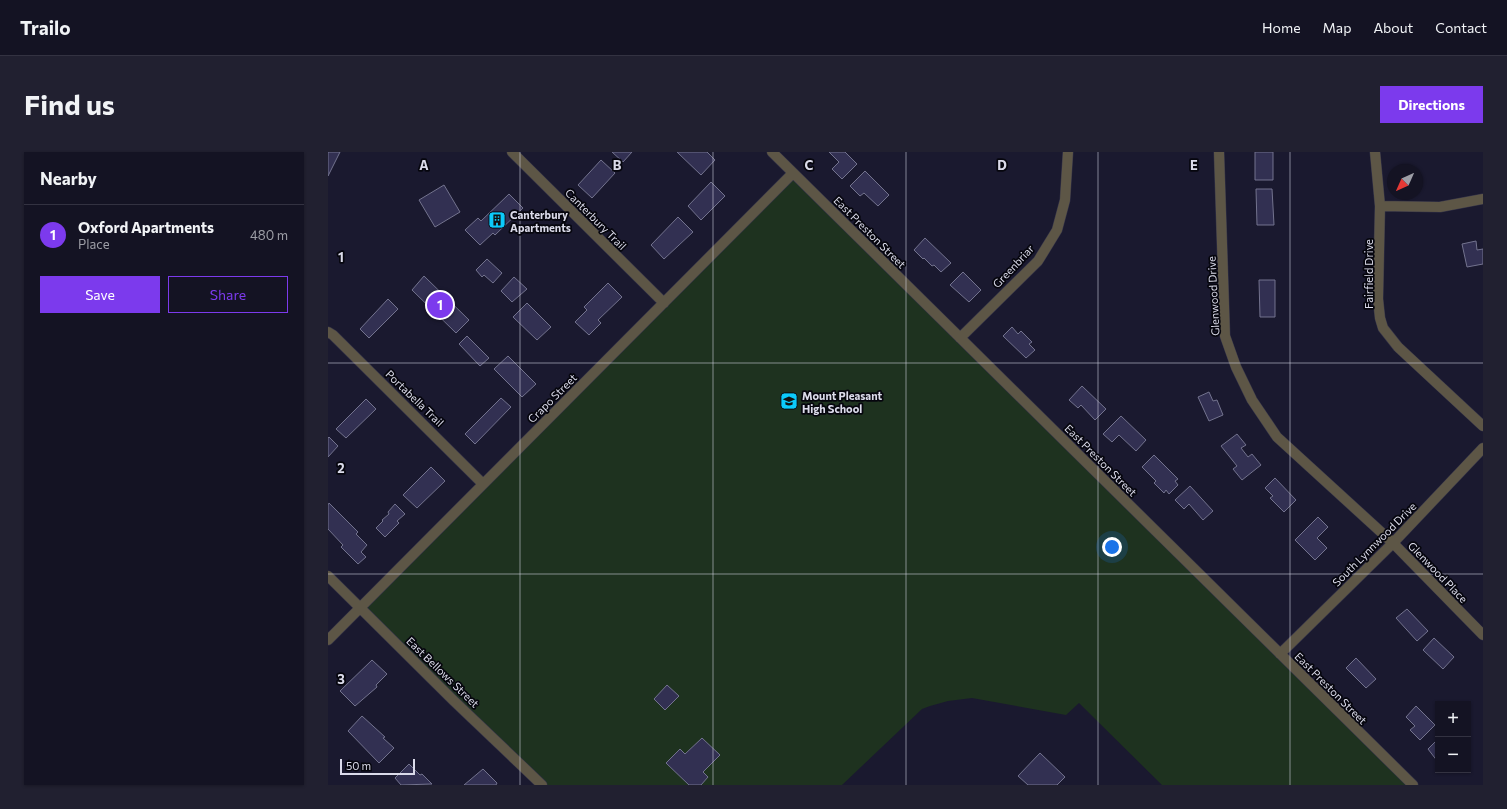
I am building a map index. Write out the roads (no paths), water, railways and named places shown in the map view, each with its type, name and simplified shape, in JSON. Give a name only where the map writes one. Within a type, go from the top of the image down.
[{"type":"street","name":"Canterbury Trail","points":[[512,152],[664,303]]},
{"type":"street","name":"East Preston Street","points":[[772,152],[1413,785]]},
{"type":"street","name":"Greenbriar","points":[[960,338],[1038,260],[1057,230],[1065,200],[1068,152]]},
{"type":"street","name":"Glenwood Drive","points":[[1219,152],[1225,336],[1236,367],[1252,400],[1277,437],[1393,543]]},
{"type":"street","name":"Fairfield Drive","points":[[1375,152],[1380,206],[1378,299],[1380,318],[1383,328],[1398,347],[1483,426]]},
{"type":"street","name":"Crapo Street","points":[[328,640],[793,173]]},
{"type":"street","points":[[1380,206],[1440,207],[1483,199]]},
{"type":"street","name":"Portabella Trail","points":[[328,332],[333,335],[483,484]]},
{"type":"street","name":"South Lynnwood Drive","points":[[1280,654],[1393,543],[1483,448]]},
{"type":"street","name":"Glenwood Place","points":[[1393,543],[1483,636]]},
{"type":"street","name":"East Bellows Street","points":[[328,576],[542,785]]},
{"type":"place","name":"Canterbury Apartments","points":[[497,220]]},
{"type":"place","name":"Oxford Apartments","points":[[440,305]]},
{"type":"place","name":"Mount Pleasant High School","points":[[789,401]]}]
